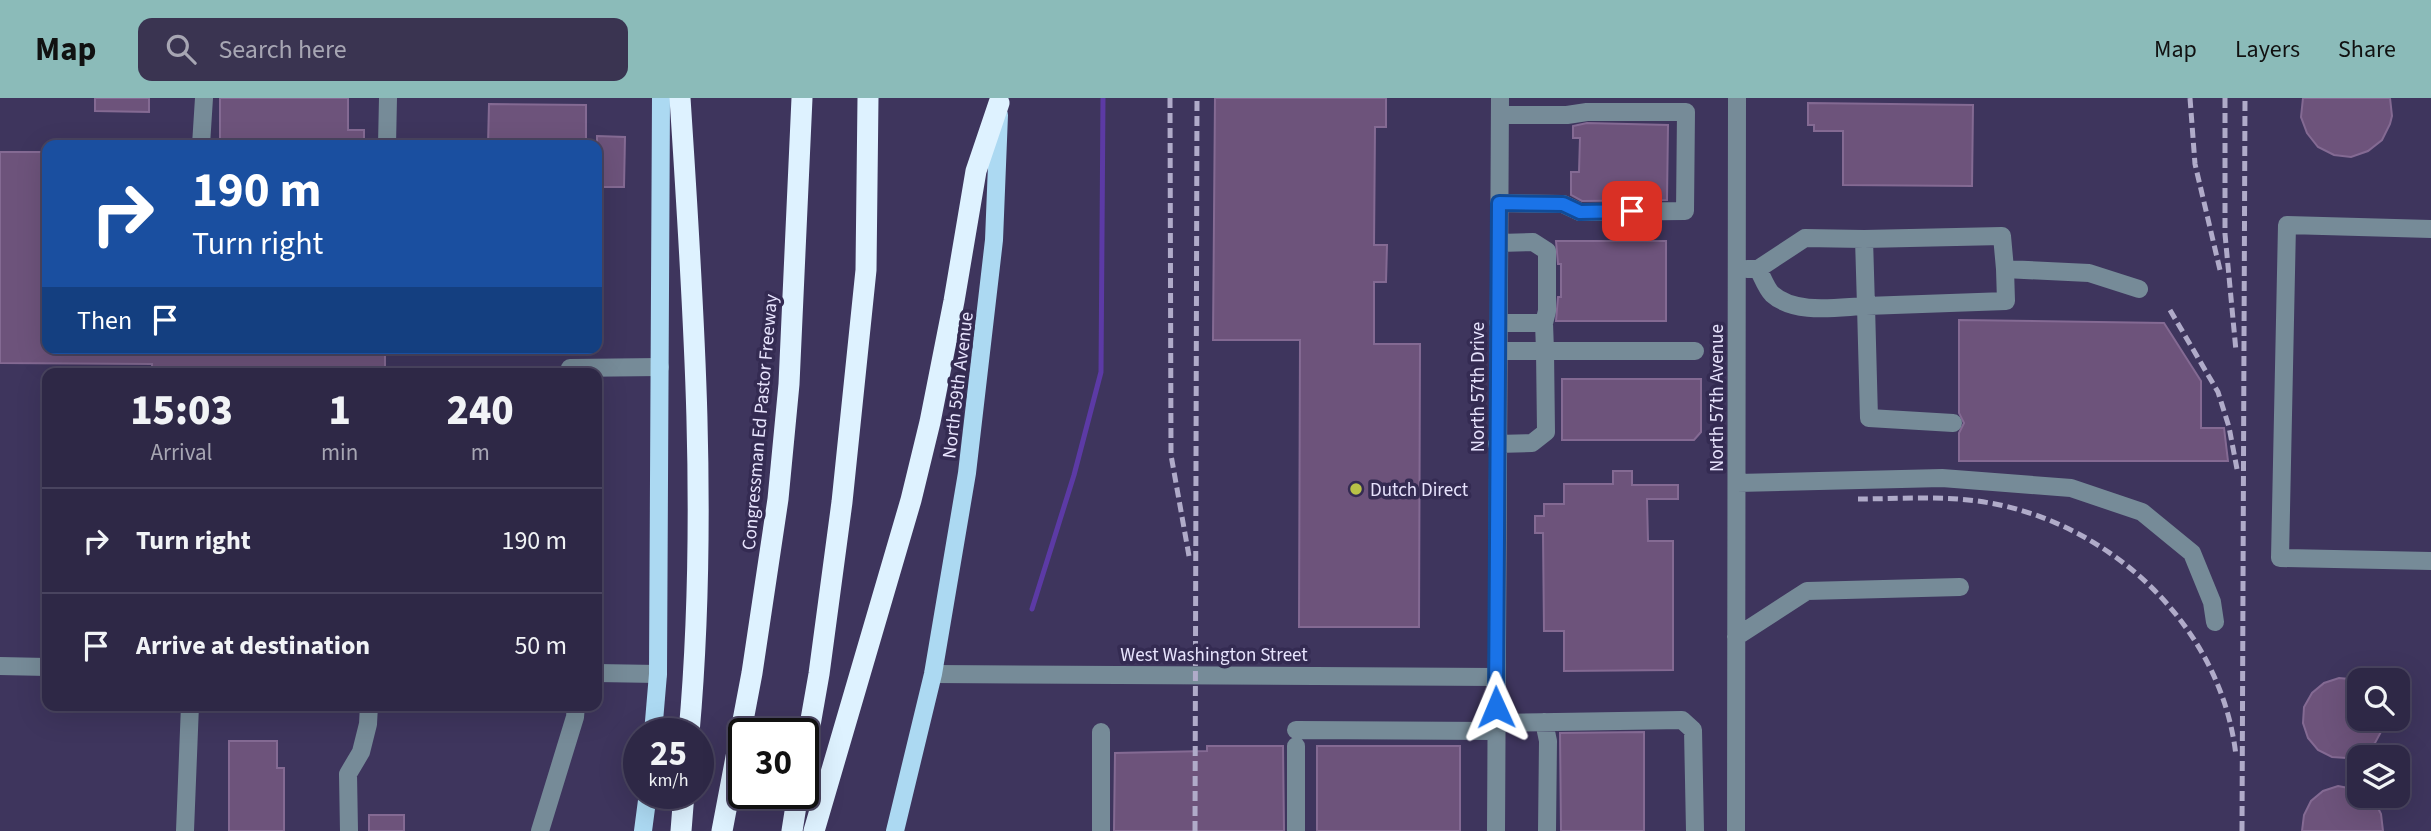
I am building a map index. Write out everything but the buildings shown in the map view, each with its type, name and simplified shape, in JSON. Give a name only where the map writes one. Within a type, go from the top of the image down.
[{"type":"highway","points":[[680,98],[696,346],[699,513],[698,604],[690,718]]},
{"type":"highway","name":"Congressman Ed Pastor Freeway","points":[[722,831],[752,673],[778,499],[789,384],[802,98]]},
{"type":"highway","points":[[811,718],[842,502],[866,270],[868,98]]},
{"type":"highway","points":[[814,831],[914,487],[954,302],[976,171],[999,101]]},
{"type":"highway","points":[[681,831],[683,809]]},
{"type":"highway","points":[[792,831],[795,809]]},
{"type":"main road","points":[[654,718],[658,674],[661,98]]},
{"type":"main road","name":"North 59th Avenue","points":[[895,831],[933,674],[967,473],[994,240],[999,101]]},
{"type":"main road","points":[[643,831],[646,809]]},
{"type":"street","points":[[201,140],[204,98]]},
{"type":"street","points":[[387,140],[388,98]]},
{"type":"street","name":"North 57th Avenue","points":[[1736,831],[1737,98]]},
{"type":"street","points":[[1499,203],[1563,204],[1580,212],[1685,211],[1686,112],[1587,112],[1567,115],[1500,107]]},
{"type":"street","name":"North 57th Drive","points":[[1496,831],[1500,107]]},
{"type":"street","points":[[2431,229],[2287,225],[2280,558],[2431,561]]},
{"type":"street","points":[[1736,270],[1759,269],[1805,238],[2002,236],[2006,302],[1826,308],[1794,305],[1772,293],[1759,269]]},
{"type":"street","points":[[1864,239],[1869,418],[1953,423]]},
{"type":"street","points":[[1497,444],[1532,443],[1546,432],[1544,323],[1547,251],[1533,242],[1499,243]]},
{"type":"street","points":[[2005,269],[2090,273],[2139,289]]},
{"type":"street","points":[[1498,323],[1544,323]]},
{"type":"street","points":[[1498,351],[1695,351]]},
{"type":"street","points":[[570,368],[660,367]]},
{"type":"street","points":[[1737,483],[1942,478],[2071,488],[2141,512],[2192,554],[2212,602],[2214,622]]},
{"type":"street","points":[[1736,637],[1807,591],[1960,587]]},
{"type":"street","points":[[0,666],[42,667]]},
{"type":"street","points":[[602,673],[658,674]]},
{"type":"street","name":"West Washington Street","points":[[933,674],[1496,677]]},
{"type":"street","points":[[185,831],[190,711]]},
{"type":"street","points":[[349,831],[348,774],[361,752],[369,711]]},
{"type":"street","points":[[540,831],[576,711]]},
{"type":"street","points":[[1296,831],[1296,738],[1544,722],[1682,720],[1693,730],[1695,831]]},
{"type":"street","points":[[1544,722],[1548,741],[1547,831]]},
{"type":"street","points":[[1101,733],[1101,831]]},
{"type":"waterway","points":[[1032,609],[1074,475],[1101,372],[1103,98]]},
{"type":"railway","points":[[1170,98],[1171,455],[1189,556]]},
{"type":"railway","points":[[1195,831],[1197,98]]},
{"type":"railway","points":[[2190,98],[2195,164],[2220,270]]},
{"type":"railway","points":[[2225,98],[2225,234],[2236,351]]},
{"type":"railway","points":[[2242,831],[2245,98]]},
{"type":"railway","points":[[2170,310],[2218,392],[2229,427],[2237,469]]},
{"type":"railway","points":[[1858,499],[1941,498],[1990,503],[2035,515],[2078,534],[2118,559],[2154,590],[2184,625],[2209,666],[2226,709],[2236,756]]},
{"type":"place","name":"Dutch Direct","points":[[1356,489]]},
{"type":"route","points":[[1496,707],[1499,203],[1563,204],[1580,212],[1632,211]]}]
